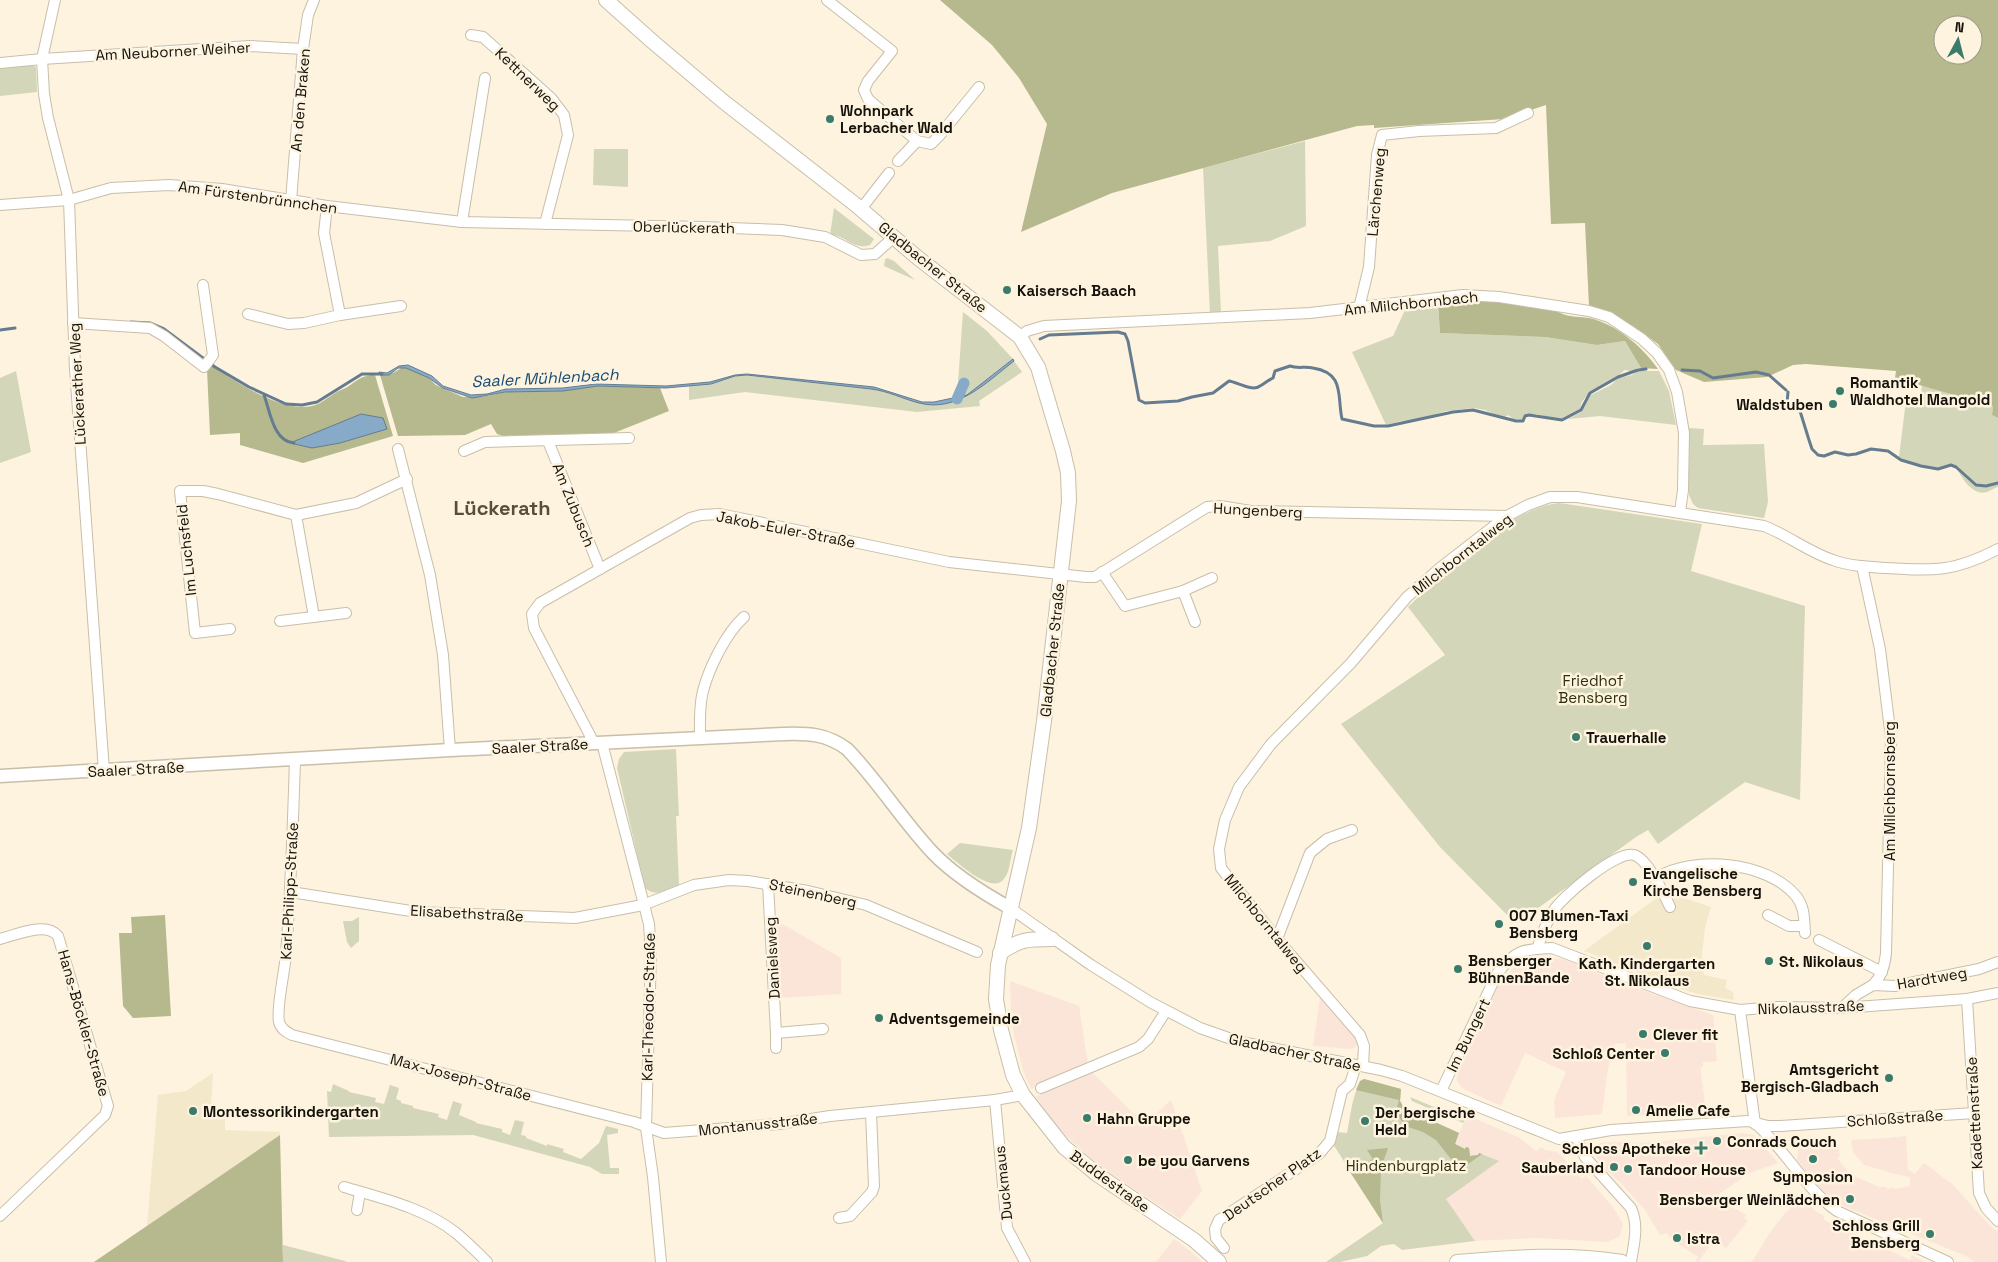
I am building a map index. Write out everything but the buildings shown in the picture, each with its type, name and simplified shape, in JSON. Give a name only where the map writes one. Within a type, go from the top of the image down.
[{"type":"main road","name":"Gladbacher Straße","points":[[606,0],[652,42],[724,102],[1020,337],[1038,367],[1068,473],[1068,501],[1044,721],[1029,828],[1010,908]]},
{"type":"main road","name":"Buddestraße","points":[[1010,908],[1000,953],[996,981],[996,999],[1001,1030],[1013,1075],[1023,1096],[1052,1134],[1080,1161],[1194,1240],[1219,1262]]},
{"type":"main road","points":[[1000,953],[1019,941],[1052,938]]},
{"type":"main road","points":[[1456,1262],[1567,1255],[1622,1262]]},
{"type":"street","name":"Lückerather Weg","points":[[55,0],[42,59],[48,118],[69,200],[75,369],[104,771]]},
{"type":"street","name":"An den Braken","points":[[291,201],[304,49],[308,16],[314,0]]},
{"type":"street","points":[[827,0],[892,51],[868,81],[864,90],[868,98],[917,141],[931,144],[979,88]]},
{"type":"street","name":"Kettnerweg","points":[[471,35],[483,37],[551,98],[564,114],[568,135],[545,224]]},
{"type":"street","name":"Am Neuborner Weiher","points":[[0,63],[250,46],[304,49]]},
{"type":"street","points":[[462,222],[485,78]]},
{"type":"street","name":"Lärchenweg","points":[[1359,308],[1369,266],[1377,155],[1382,135],[1419,131],[1496,128],[1528,113]]},
{"type":"street","points":[[898,162],[917,141]]},
{"type":"street","points":[[861,209],[889,173]]},
{"type":"street","name":"Am Fürstenbrünnchen","points":[[0,205],[69,200],[111,188],[169,185],[222,189],[291,201],[428,220]]},
{"type":"street","points":[[327,206],[324,233],[340,315]]},
{"type":"street","name":"Oberlückerath","points":[[428,220],[782,230],[825,237],[861,256],[874,254],[894,237]]},
{"type":"street","points":[[73,324],[150,328],[164,336],[204,368],[213,355],[203,285]]},
{"type":"street","name":"Am Milchbornbach","points":[[1020,337],[1027,331],[1044,326],[1310,313],[1463,295],[1481,295],[1589,311],[1609,317],[1625,326],[1657,353],[1669,370],[1677,392],[1684,433],[1683,490],[1680,512]]},
{"type":"street","points":[[248,314],[288,324],[319,321],[340,315],[401,306]]},
{"type":"street","name":"Am Zubusch","points":[[464,451],[485,442],[629,438]]},
{"type":"street","name":"Am Zubusch","points":[[548,441],[600,569]]},
{"type":"street","points":[[398,449],[407,479],[433,593],[443,655],[450,750]]},
{"type":"street","name":"Im Luchsfeld","points":[[230,629],[195,633],[180,491],[203,491],[218,494],[296,515],[356,503],[407,479]]},
{"type":"street","name":"Milchborntalweg","points":[[1360,1066],[1364,1046],[1360,1035],[1277,939],[1221,868],[1219,849],[1225,820],[1239,787],[1271,744],[1351,663],[1407,597],[1440,568],[1507,516],[1528,505],[1550,497],[1577,497],[1764,526],[1834,561],[1862,566],[1929,571],[1966,563],[1998,549]]},
{"type":"street","name":"Hungenberg","points":[[1060,576],[1095,576],[1207,506],[1220,506],[1251,512],[1507,516]]},
{"type":"street","name":"Jakob-Euler-Straße","points":[[598,743],[534,628],[532,614],[540,603],[690,518],[720,514],[949,562],[1060,576]]},
{"type":"street","points":[[296,515],[314,617]]},
{"type":"street","name":"Am Milchbornsberg","points":[[1862,566],[1880,649],[1891,738],[1886,953],[1882,972],[1879,979],[1873,985]]},
{"type":"street","points":[[1102,572],[1124,606],[1183,591],[1212,578]]},
{"type":"street","points":[[1183,591],[1195,622]]},
{"type":"street","points":[[280,621],[346,613]]},
{"type":"street","points":[[700,738],[702,693],[707,677],[734,625],[744,617]]},
{"type":"street","name":"Saaler Straße","points":[[0,776],[450,750],[815,734],[832,739],[847,749],[933,853],[958,874],[993,899],[1010,908]]},
{"type":"street","name":"Karl-Theodor-Straße","points":[[598,743],[649,924],[651,954],[646,1128],[653,1177],[661,1262]]},
{"type":"street","name":"Karl-Philipp-Straße","points":[[279,1023],[291,892],[295,759]]},
{"type":"street","points":[[1277,939],[1310,853],[1327,839],[1352,830]]},
{"type":"street","points":[[1537,948],[1553,911],[1565,897],[1624,855],[1634,855],[1656,878],[1670,907]]},
{"type":"street","points":[[1656,878],[1667,871],[1693,866],[1726,865],[1753,870],[1783,884],[1797,897],[1805,914],[1804,929],[1789,926],[1768,915]]},
{"type":"street","name":"Steinenberg","points":[[643,905],[694,885],[711,882],[748,881],[808,891],[866,905],[977,952]]},
{"type":"street","name":"Danielsweg","points":[[768,884],[776,1048]]},
{"type":"street","name":"Elisabethstraße","points":[[291,892],[417,912],[572,918],[643,905]]},
{"type":"street","name":"Gladbacher Straße","points":[[1010,908],[1091,965],[1200,1028],[1237,1041],[1402,1076],[1552,1137]]},
{"type":"street","name":"Hans-Böckler-Straße","points":[[0,938],[41,929],[51,930],[58,936],[108,1106],[105,1115],[0,1216]]},
{"type":"street","points":[[1818,940],[1882,972]]},
{"type":"street","name":"Im Bungert","points":[[1441,1091],[1498,974],[1510,957],[1519,951],[1552,948],[1690,1001],[1740,1010]]},
{"type":"street","name":"Hardtweg","points":[[1873,985],[1895,986],[1978,969],[1998,962]]},
{"type":"street","points":[[1842,1008],[1856,995],[1873,985]]},
{"type":"street","name":"Nikolausstraße","points":[[1755,1124],[1740,1010],[1775,1007],[1842,1008],[1967,999],[1998,993]]},
{"type":"street","name":"Kadettenstraße","points":[[1967,999],[1979,1193],[1986,1208],[1998,1221]]},
{"type":"street","points":[[1041,1088],[1139,1047],[1148,1039],[1166,1010]]},
{"type":"street","name":"Max-Joseph-Straße","points":[[279,1023],[284,1030],[292,1035],[634,1122],[646,1128]]},
{"type":"street","points":[[776,1033],[823,1029]]},
{"type":"street","name":"Deutscher Platz","points":[[1224,1248],[1216,1238],[1215,1230],[1219,1220],[1319,1154],[1328,1144],[1342,1091],[1350,1084],[1360,1066]]},
{"type":"street","name":"Montanusstraße","points":[[646,1128],[664,1133],[778,1124],[830,1116],[1023,1096]]},
{"type":"street","name":"Duckmaus","points":[[995,1100],[1002,1188],[1008,1228],[1025,1262]]},
{"type":"street","points":[[839,1218],[850,1216],[872,1192],[874,1186],[871,1113]]},
{"type":"street","name":"Schloßstraße","points":[[1552,1137],[1559,1140],[1611,1130],[1748,1121],[1755,1124],[1781,1126],[1974,1113]]},
{"type":"street","points":[[1755,1124],[1771,1137],[1822,1200],[1837,1211],[1948,1262]]},
{"type":"street","points":[[1576,1136],[1585,1157],[1631,1208],[1635,1217],[1636,1227],[1631,1262]]},
{"type":"street","points":[[344,1187],[416,1211],[437,1221],[455,1232],[488,1262]]},
{"type":"street","points":[[357,1210],[360,1192]]},
{"type":"shaded area","name":"Kath. Kindergarten St. Nikolaus","points":[[1663,891],[1711,907],[1705,927],[1702,954],[1704,975],[1727,980],[1725,988],[1733,992],[1734,1000],[1698,994],[1675,987],[1584,951],[1658,897]]},
{"type":"shaded area","points":[[775,922],[786,926],[841,958],[841,994],[779,998]]},
{"type":"shaded area","points":[[1536,956],[1562,959],[1713,1015],[1717,1061],[1703,1062],[1703,1067],[1700,1067],[1706,1111],[1627,1116],[1626,1043],[1615,1044],[1608,1068],[1602,1114],[1555,1118],[1554,1100],[1566,1072],[1525,1053],[1501,1106],[1462,1088],[1457,1081],[1458,1073],[1498,986],[1514,967]]},
{"type":"shaded area","points":[[1010,981],[1079,1006],[1088,1064],[1031,1089],[1023,1070],[1014,1035]]},
{"type":"shaded area","points":[[1320,997],[1355,1036],[1358,1044],[1352,1049],[1313,1046]]},
{"type":"shaded area","points":[[1091,1071],[1139,1119],[1146,1123],[1171,1100],[1202,1191],[1180,1219],[1101,1167],[1061,1131],[1035,1097]]},
{"type":"shaded area","points":[[213,1073],[211,1107],[204,1109],[203,1117],[218,1117],[218,1120],[225,1118],[225,1130],[280,1132],[280,1135],[147,1226],[158,1095],[186,1091]]},
{"type":"shaded area","points":[[1467,1115],[1520,1138],[1536,1151],[1541,1147],[1545,1150],[1558,1152],[1582,1179],[1586,1176],[1613,1207],[1623,1224],[1620,1236],[1607,1242],[1534,1238],[1475,1241],[1445,1199],[1498,1161],[1480,1153],[1469,1156],[1465,1149],[1455,1144]]},
{"type":"shaded area","points":[[1742,1133],[1754,1135],[1778,1163],[1749,1173],[1718,1195],[1722,1201],[1746,1215],[1744,1218],[1748,1221],[1726,1248],[1714,1240],[1698,1262],[1695,1262],[1698,1257],[1670,1238],[1667,1233],[1660,1235],[1645,1210],[1621,1183],[1603,1167],[1596,1156],[1597,1146],[1600,1143],[1622,1142],[1622,1145]]},
{"type":"shaded area","points":[[1906,1136],[1908,1170],[1915,1174],[1924,1163],[1952,1184],[1992,1228],[1998,1231],[1998,1262],[1976,1262],[1966,1256],[1836,1203],[1821,1192],[1797,1160],[1799,1146],[1803,1141],[1812,1140],[1816,1145],[1818,1143],[1837,1143],[1840,1156],[1837,1158],[1850,1174],[1881,1188],[1882,1186],[1894,1189],[1910,1186],[1910,1177],[1864,1165],[1853,1152],[1851,1140]]},
{"type":"shaded area","points":[[1802,1198],[1824,1216],[1824,1220],[1834,1225],[1836,1221],[1858,1232],[1857,1235],[1910,1260],[1912,1255],[1924,1262],[1752,1262],[1769,1234],[1785,1213]]},
{"type":"shaded area","points":[[1174,1239],[1194,1254],[1202,1262],[1156,1262]]},
{"type":"green space","points":[[940,0],[1998,0],[1998,418],[1992,415],[1993,406],[1895,378],[1896,371],[1806,364],[1793,365],[1767,377],[1704,382],[1676,370],[1658,344],[1633,326],[1589,306],[1585,223],[1551,224],[1546,105],[1503,119],[1374,128],[1374,125],[1357,126],[1112,193],[1021,232],[1047,124],[1019,78],[992,45]]},
{"type":"green space","points":[[29,64],[36,67],[37,92],[0,96],[0,68]]},
{"type":"green space","points":[[1305,141],[1306,226],[1270,241],[1218,246],[1221,313],[1210,314],[1203,168]]},
{"type":"green space","points":[[594,149],[628,149],[628,187],[593,185]]},
{"type":"green space","points":[[834,208],[874,239],[870,245],[859,246],[835,235],[830,235]]},
{"type":"green space","points":[[887,258],[894,261],[915,280],[884,266]]},
{"type":"green space","points":[[1469,300],[1555,310],[1567,316],[1599,321],[1628,337],[1652,360],[1658,369],[1641,368],[1625,341],[1597,345],[1545,337],[1440,333],[1438,303]]},
{"type":"green space","points":[[1438,304],[1440,333],[1545,337],[1597,345],[1625,341],[1641,368],[1637,368],[1633,372],[1625,370],[1610,383],[1595,390],[1586,397],[1583,400],[1580,411],[1560,420],[1537,414],[1524,415],[1522,420],[1513,419],[1508,415],[1503,418],[1485,410],[1474,408],[1446,411],[1418,420],[1401,421],[1386,425],[1352,352],[1393,336],[1406,308]]},
{"type":"green space","points":[[963,312],[987,331],[1013,359],[967,395],[957,398]]},
{"type":"green space","points":[[1014,361],[1022,372],[979,401],[980,406],[917,412],[745,392],[689,400],[689,386],[711,384],[735,376],[747,375],[871,389],[919,403],[946,404],[971,394]]},
{"type":"green space","points":[[209,364],[246,387],[276,402],[305,407],[318,404],[350,386],[360,378],[375,375],[393,436],[303,463],[240,445],[240,433],[210,435],[207,369]]},
{"type":"green space","points":[[403,367],[429,378],[436,385],[463,397],[487,396],[506,392],[563,391],[598,386],[660,388],[669,411],[614,433],[503,436],[497,434],[491,424],[465,435],[398,436],[380,375],[393,373]]},
{"type":"green space","points":[[16,371],[31,452],[0,463],[0,378]]},
{"type":"green space","points":[[1638,371],[1659,371],[1669,391],[1676,425],[1600,416],[1568,419],[1581,412],[1591,395],[1611,385],[1618,378],[1632,375]]},
{"type":"green space","points":[[1922,385],[1993,406],[1992,415],[1998,418],[1998,487],[1981,493],[1967,484],[1954,464],[1933,469],[1904,461],[1899,457],[1906,400],[1920,402]]},
{"type":"green space","points":[[1689,428],[1704,429],[1703,445],[1764,444],[1768,502],[1764,518],[1698,508],[1693,504],[1689,495]]},
{"type":"green space","name":"Friedhof Bensberg","points":[[1559,503],[1702,524],[1691,571],[1805,606],[1800,800],[1745,782],[1658,844],[1648,830],[1636,837],[1519,922],[1514,922],[1440,847],[1341,724],[1445,655],[1408,607],[1440,576],[1498,529],[1518,517],[1539,508]]},
{"type":"green space","points":[[676,749],[679,816],[676,816],[679,885],[658,893],[645,888],[617,768],[619,759],[624,752]]},
{"type":"green space","points":[[960,843],[1013,850],[1008,870],[1003,880],[998,883],[991,883],[983,880],[947,854]]},
{"type":"green space","points":[[165,915],[171,1016],[133,1018],[123,1006],[119,933],[132,933],[131,917]]},
{"type":"green space","points":[[359,917],[359,941],[351,948],[347,942],[343,921],[352,921]]},
{"type":"green space","name":"Hindenburgplatz","points":[[1364,1079],[1401,1089],[1400,1101],[1404,1108],[1459,1133],[1455,1144],[1465,1149],[1466,1147],[1469,1148],[1470,1156],[1478,1155],[1479,1153],[1499,1161],[1446,1199],[1475,1241],[1402,1250],[1394,1244],[1381,1246],[1367,1256],[1340,1262],[1326,1262],[1383,1223],[1333,1144],[1336,1132],[1347,1133],[1357,1089]]},
{"type":"green space","points":[[1364,1079],[1401,1089],[1400,1101],[1404,1108],[1459,1133],[1455,1144],[1465,1149],[1466,1147],[1469,1148],[1470,1156],[1482,1154],[1457,1172],[1454,1163],[1436,1140],[1423,1132],[1405,1126],[1396,1112],[1399,1100],[1356,1090],[1360,1081]]},
{"type":"green space","points":[[333,1084],[349,1092],[376,1098],[375,1102],[384,1104],[390,1085],[399,1088],[396,1099],[401,1101],[401,1103],[439,1114],[438,1117],[447,1120],[453,1101],[462,1104],[459,1115],[476,1123],[502,1129],[502,1132],[510,1135],[515,1120],[524,1122],[521,1135],[547,1146],[547,1144],[564,1149],[563,1152],[581,1159],[599,1143],[606,1126],[618,1129],[618,1133],[607,1135],[610,1168],[619,1168],[619,1174],[602,1174],[590,1167],[473,1135],[329,1137],[327,1091],[331,1092]]},
{"type":"green space","points":[[1410,1097],[1465,1120],[1463,1123],[1412,1101]]},
{"type":"green space","points":[[280,1135],[283,1262],[94,1262]]},
{"type":"green space","points":[[1388,1148],[1381,1168],[1380,1200],[1383,1223],[1350,1172],[1373,1159],[1367,1150]]},
{"type":"green space","points":[[283,1245],[345,1261],[347,1262],[283,1262]]},
{"type":"water","points":[[1013,359],[1014,361],[971,394],[946,404],[933,405],[919,403],[877,390],[747,375],[735,376],[711,384],[666,388],[598,386],[563,391],[505,392],[472,398],[443,388],[429,378],[406,368],[398,368],[389,375],[380,375],[379,372],[387,373],[399,366],[408,365],[432,376],[443,386],[471,395],[487,394],[506,389],[563,388],[596,384],[666,386],[710,382],[735,375],[747,374],[874,387],[922,402],[934,402],[967,395]]},
{"type":"water","points":[[361,414],[383,418],[387,429],[340,443],[312,448],[290,443]]},
{"type":"waterway","name":"Saaler Mühlenbach","points":[[131,322],[150,323],[164,329],[215,367],[249,387],[286,404],[302,405],[317,402],[362,374],[382,374]]},
{"type":"waterway","name":"Saaler Mühlenbach","points":[[0,330],[15,328]]},
{"type":"waterway","name":"Saaler Mühlenbach","points":[[1040,339],[1049,335],[1118,332],[1125,334],[1139,400],[1145,403],[1178,401],[1213,393],[1229,381],[1257,388],[1273,378],[1275,371],[1290,366],[1313,368],[1323,371],[1335,380],[1338,387],[1342,419],[1374,426],[1388,426],[1453,412],[1473,410],[1516,421],[1523,421],[1525,416],[1529,415],[1562,420],[1581,410],[1590,393],[1618,377],[1646,369]]},
{"type":"waterway","name":"Saaler Mühlenbach","points":[[1682,370],[1700,371],[1713,378],[1756,372],[1769,375],[1786,390]]},
{"type":"waterway","points":[[957,399],[964,383]]},
{"type":"waterway","name":"Saaler Mühlenbach","points":[[1787,403],[1788,392]]},
{"type":"waterway","points":[[264,395],[277,431],[281,437],[294,443]]},
{"type":"waterway","name":"Saaler Mühlenbach","points":[[1786,407],[1786,409],[1800,411],[1812,449],[1818,455],[1824,456],[1835,452],[1848,455],[1871,449],[1888,451],[1901,460],[1921,466],[1938,469],[1951,465],[1956,467],[1976,485],[1986,486],[1998,483]]},
{"type":"place","name":"Wohnpark Lerbacher Wald","points":[[830,119]]},
{"type":"place","name":"Kaisersch Baach","points":[[1007,290]]},
{"type":"place","name":"Romantik Waldhotel Mangold","points":[[1840,391]]},
{"type":"place","name":"Waldstuben","points":[[1833,404]]},
{"type":"place","name":"Trauerhalle","points":[[1576,737]]},
{"type":"place","name":"Evangelische Kirche Bensberg","points":[[1633,882]]},
{"type":"place","name":"007 Blumen-Taxi Bensberg","points":[[1499,924]]},
{"type":"place","name":"Kath. Kindergarten St. Nikolaus","points":[[1647,946]]},
{"type":"place","name":"St. Nikolaus","points":[[1769,961]]},
{"type":"place","name":"Bensberger BühnenBande","points":[[1458,969]]},
{"type":"place","name":"Adventsgemeinde","points":[[879,1018]]},
{"type":"place","name":"Clever fit","points":[[1643,1034]]},
{"type":"place","name":"Schloß Center","points":[[1665,1053]]},
{"type":"place","name":"Amtsgericht Bergisch-Gladbach","points":[[1889,1078]]},
{"type":"place","name":"Amelie Cafe","points":[[1636,1110]]},
{"type":"place","name":"Montessorikindergarten","points":[[193,1111]]},
{"type":"place","name":"Hahn Gruppe","points":[[1087,1118]]},
{"type":"place","name":"Der bergische Held","points":[[1365,1121]]},
{"type":"place","name":"Conrads Couch","points":[[1717,1141]]},
{"type":"place","name":"Schloss Apotheke","points":[[1701,1148]]},
{"type":"place","name":"Symposion","points":[[1813,1159]]},
{"type":"place","name":"be you Garvens","points":[[1128,1160]]},
{"type":"place","name":"Sauberland","points":[[1614,1167]]},
{"type":"place","name":"Tandoor House","points":[[1628,1169]]},
{"type":"place","name":"Bensberger Weinlädchen","points":[[1850,1199]]},
{"type":"place","name":"Schloss Grill Bensberg","points":[[1930,1234]]},
{"type":"place","name":"Istra","points":[[1677,1238]]},
{"type":"district","name":"Lückerath","points":[[502,508]]}]
